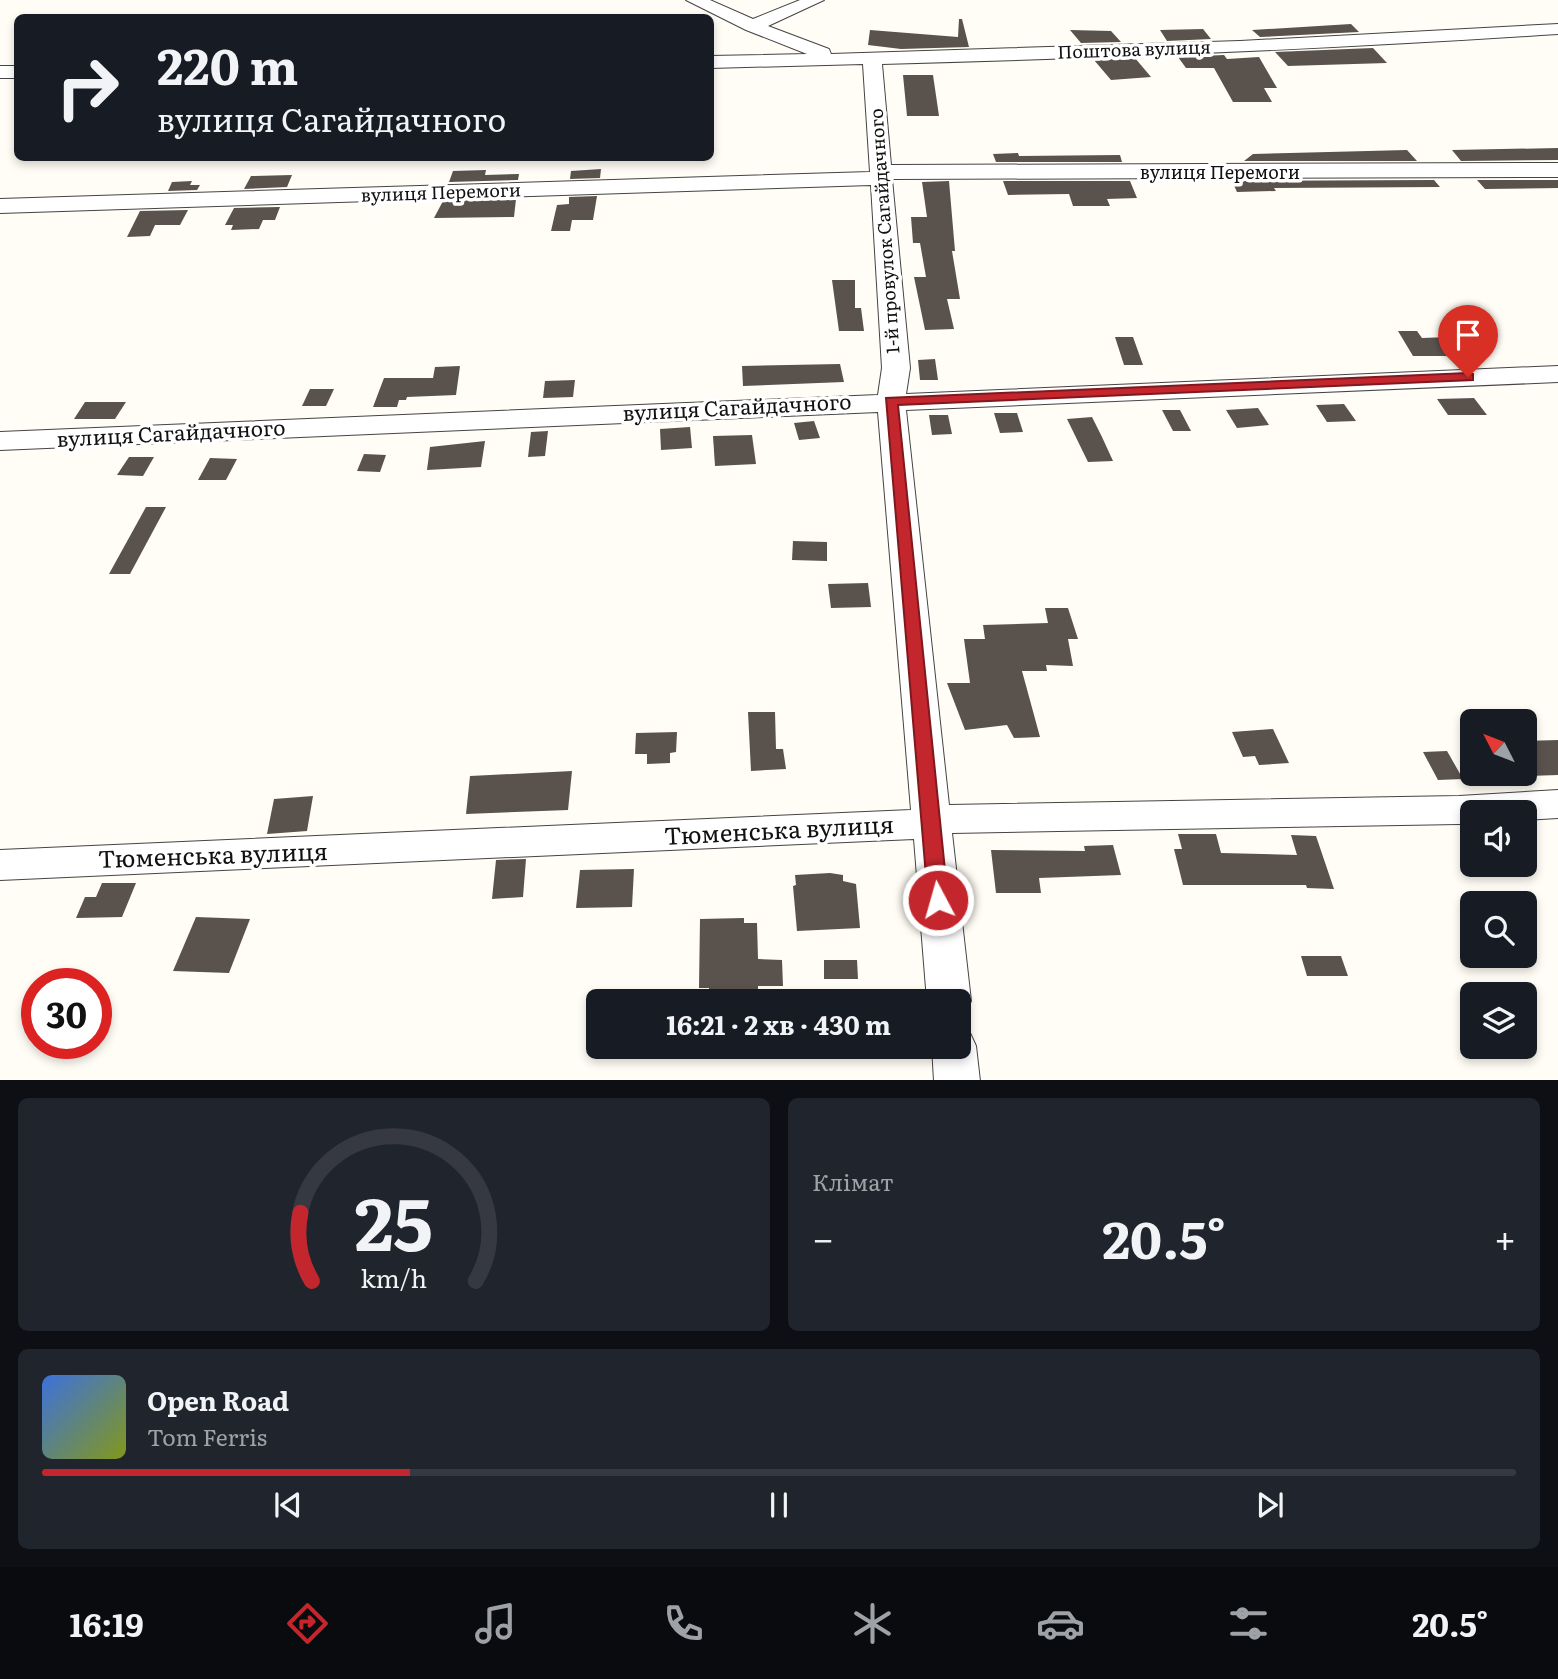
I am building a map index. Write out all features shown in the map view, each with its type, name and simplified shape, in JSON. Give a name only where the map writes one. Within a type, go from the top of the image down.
[{"type":"street","points":[[695,0],[752,26],[840,59]]},
{"type":"street","points":[[752,26],[815,0]]},
{"type":"street","name":"Поштова вулиця","points":[[714,62],[872,60],[1373,40],[1558,29]]},
{"type":"street","name":"1-й провулок Сагайдачного","points":[[872,60],[896,368],[891,401],[948,989]]},
{"type":"street","name":"вулиця Перемоги","points":[[0,206],[881,175],[1558,170]]},
{"type":"street","name":"вулиця Сагайдачного","points":[[0,442],[891,401],[1558,374]]},
{"type":"street","name":"Тюменська вулиця","points":[[0,865],[930,824],[957,817],[1459,810],[1558,804]]},
{"type":"street","points":[[955,1059],[957,1080]]},
{"type":"building","points":[[959,19],[962,19],[969,47],[901,49],[868,45],[870,30],[958,37]]},
{"type":"building","points":[[1351,24],[1359,32],[1260,37],[1252,30]]},
{"type":"building","points":[[1203,29],[1211,39],[1167,41],[1160,30]]},
{"type":"building","points":[[1070,30],[1111,31],[1121,42],[1081,43]]},
{"type":"building","points":[[1373,48],[1387,63],[1288,66],[1275,52]]},
{"type":"building","points":[[1224,55],[1227,59],[1259,57],[1277,88],[1264,88],[1272,102],[1233,102],[1214,68],[1186,68],[1178,57]]},
{"type":"building","points":[[1135,58],[1151,77],[1111,80],[1094,60]]},
{"type":"building","points":[[903,75],[933,75],[939,116],[907,116]]},
{"type":"building","points":[[1558,148],[1558,160],[1461,161],[1452,150]]},
{"type":"building","points":[[1407,150],[1417,161],[1244,161],[1253,154]]},
{"type":"building","points":[[1018,153],[1019,156],[1120,155],[1122,162],[996,162],[993,154]]},
{"type":"building","points":[[601,169],[600,178],[570,179],[571,171]]},
{"type":"building","points":[[486,170],[485,175],[519,174],[518,180],[449,182],[453,171]]},
{"type":"building","points":[[292,175],[287,187],[244,189],[251,176]]},
{"type":"building","points":[[1434,180],[1440,187],[1274,188],[1276,191],[1237,192],[1232,181]]},
{"type":"building","points":[[1477,180],[1558,180],[1558,188],[1485,189]]},
{"type":"building","points":[[192,181],[190,185],[200,185],[197,190],[168,191],[172,182]]},
{"type":"building","points":[[949,181],[955,251],[952,251],[960,299],[947,299],[954,329],[925,330],[914,277],[926,277],[920,243],[913,243],[911,217],[927,217],[922,182]]},
{"type":"building","points":[[1003,181],[1130,181],[1137,198],[1107,199],[1110,206],[1073,206],[1069,194],[1008,195]]},
{"type":"building","points":[[597,196],[593,220],[572,220],[570,231],[551,231],[557,205],[569,204],[569,197]]},
{"type":"building","points":[[516,199],[514,217],[434,218],[443,201]]},
{"type":"building","points":[[280,207],[275,220],[263,220],[259,229],[231,230],[233,225],[225,225],[234,208]]},
{"type":"building","points":[[188,210],[180,225],[155,225],[150,236],[127,237],[140,211]]},
{"type":"building","points":[[832,280],[855,280],[855,308],[861,308],[864,331],[839,331]]},
{"type":"building","points":[[1398,331],[1417,331],[1422,338],[1448,337],[1463,356],[1413,356]]},
{"type":"building","points":[[1115,337],[1133,337],[1143,365],[1124,365]]},
{"type":"building","points":[[935,359],[938,380],[920,380],[918,360]]},
{"type":"building","points":[[840,364],[844,382],[743,386],[742,366]]},
{"type":"building","points":[[460,366],[456,395],[407,397],[406,400],[399,400],[397,407],[373,407],[384,378],[433,378],[435,367]]},
{"type":"building","points":[[575,380],[573,397],[543,398],[545,381]]},
{"type":"building","points":[[310,389],[334,389],[326,406],[302,406]]},
{"type":"building","points":[[1474,398],[1487,415],[1448,415],[1437,399]]},
{"type":"building","points":[[85,402],[126,402],[115,419],[74,419]]},
{"type":"building","points":[[1344,404],[1356,421],[1327,422],[1316,405]]},
{"type":"building","points":[[1258,408],[1269,425],[1237,428],[1226,410]]},
{"type":"building","points":[[1162,410],[1180,410],[1191,431],[1173,431]]},
{"type":"building","points":[[994,413],[1017,413],[1023,432],[1000,433]]},
{"type":"building","points":[[929,415],[948,415],[952,434],[932,435]]},
{"type":"building","points":[[1092,417],[1113,461],[1088,462],[1067,419]]},
{"type":"building","points":[[814,421],[820,438],[799,440],[794,423]]},
{"type":"building","points":[[690,427],[692,448],[661,450],[660,429]]},
{"type":"building","points":[[548,431],[545,456],[528,457],[531,432]]},
{"type":"building","points":[[752,435],[756,464],[715,466],[713,436]]},
{"type":"building","points":[[485,441],[481,467],[427,470],[430,447]]},
{"type":"building","points":[[364,454],[386,455],[380,472],[357,471]]},
{"type":"building","points":[[129,457],[154,457],[143,476],[117,475]]},
{"type":"building","points":[[210,458],[237,459],[226,480],[198,480]]},
{"type":"building","points":[[146,507],[166,507],[130,574],[109,574]]},
{"type":"building","points":[[793,541],[827,542],[827,561],[792,560]]},
{"type":"building","points":[[868,583],[871,607],[831,608],[828,584]]},
{"type":"building","points":[[1045,608],[1068,608],[1078,639],[1068,639],[1073,666],[1046,665],[1047,671],[1022,671],[1040,737],[1014,738],[1007,725],[965,730],[947,683],[970,683],[964,639],[985,639],[983,625],[1048,623]]},
{"type":"building","points":[[748,712],[775,712],[776,749],[783,749],[786,769],[751,771]]},
{"type":"building","points":[[1273,729],[1289,763],[1259,765],[1255,756],[1243,757],[1232,732]]},
{"type":"building","points":[[677,732],[676,752],[670,753],[670,763],[647,764],[647,754],[635,754],[636,733]]},
{"type":"building","points":[[1558,740],[1558,775],[1537,776],[1537,741]]},
{"type":"building","points":[[1447,751],[1460,774],[1460,779],[1438,780],[1423,752]]},
{"type":"building","points":[[572,771],[568,810],[466,814],[470,776]]},
{"type":"building","points":[[313,796],[307,831],[267,834],[274,799]]},
{"type":"building","points":[[1178,834],[1216,834],[1221,853],[1297,855],[1291,835],[1316,836],[1334,889],[1307,888],[1306,885],[1183,885],[1174,849],[1182,849]]},
{"type":"building","points":[[1113,845],[1121,875],[1039,878],[1041,893],[996,893],[991,850],[1085,851],[1084,846]]},
{"type":"building","points":[[526,859],[523,897],[492,899],[496,860]]},
{"type":"building","points":[[634,869],[632,907],[576,908],[580,870]]},
{"type":"building","points":[[795,875],[843,875],[843,881],[856,884],[860,928],[797,931],[793,886],[796,885]]},
{"type":"building","points":[[102,883],[136,883],[122,917],[76,918],[85,897],[96,897]]},
{"type":"building","points":[[196,917],[250,919],[229,973],[173,971]]},
{"type":"building","points":[[744,918],[744,923],[757,923],[758,959],[782,960],[783,986],[758,986],[758,989],[699,988],[700,919]]},
{"type":"building","points":[[1301,956],[1341,956],[1348,976],[1307,976]]},
{"type":"building","points":[[824,960],[857,960],[858,979],[824,979]]},
{"type":"route","points":[[938,900],[891,401],[1468,377]]}]
